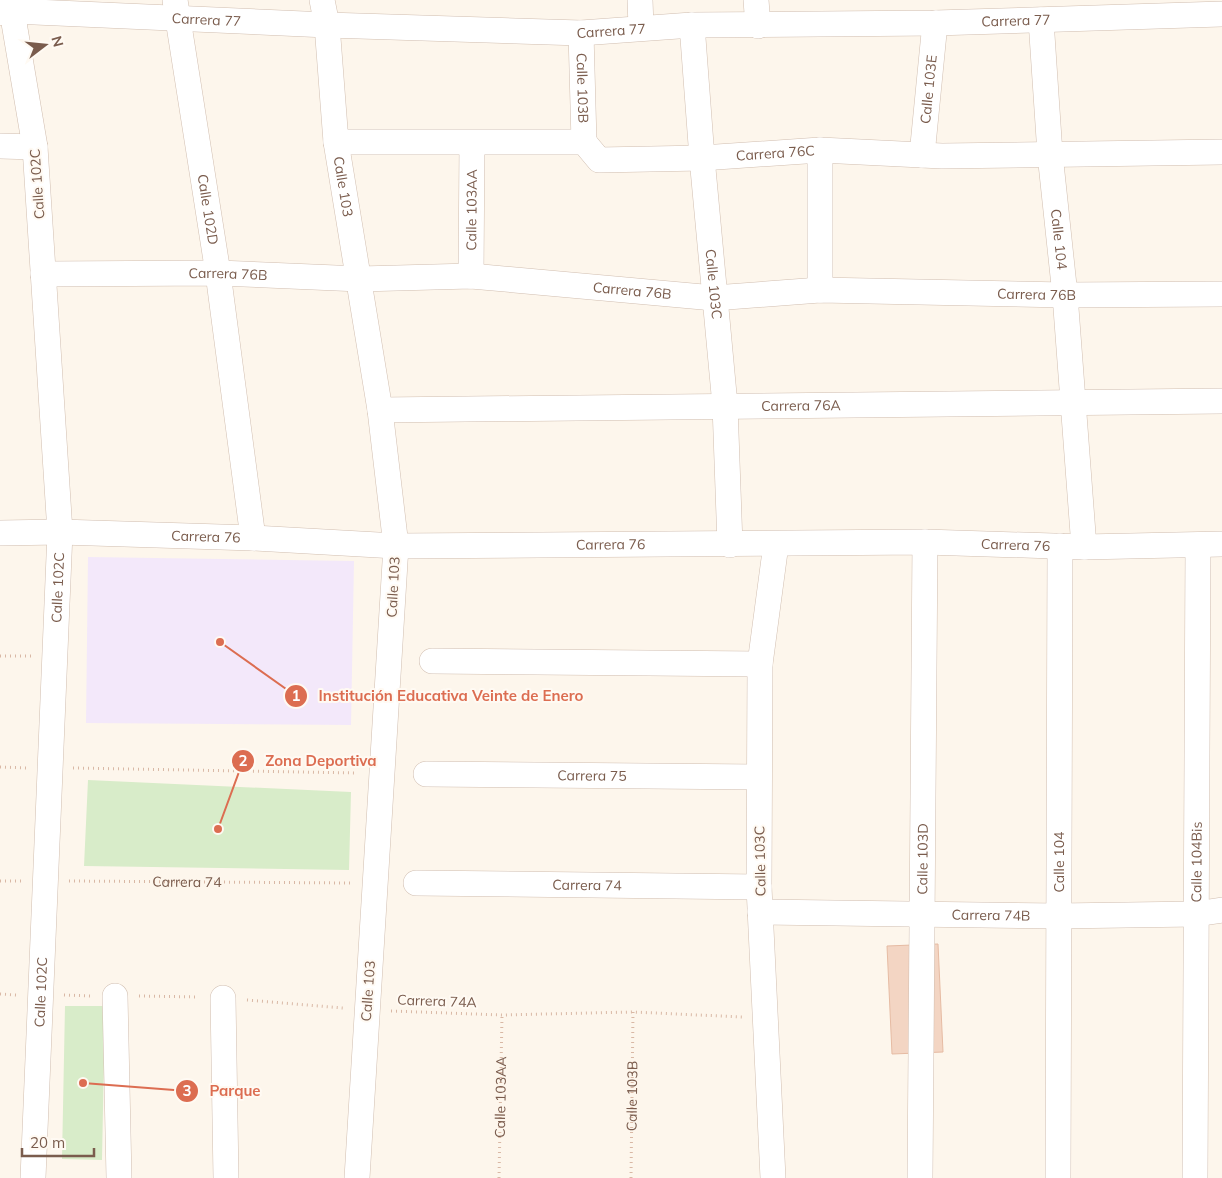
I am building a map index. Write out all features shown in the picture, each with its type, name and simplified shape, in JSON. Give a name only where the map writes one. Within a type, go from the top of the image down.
[{"type":"street","name":"Calle 103","points":[[322,0],[327,26],[336,142],[380,410],[396,546],[357,1178]]},
{"type":"street","points":[[640,0],[642,27]]},
{"type":"street","points":[[756,0],[758,26]]},
{"type":"street","name":"Carrera 77","points":[[7,8],[177,10],[327,26],[581,33],[642,27],[692,25],[758,26],[935,23],[999,10],[1041,20],[1222,14]]},
{"type":"street","name":"Calle 102C","points":[[7,8],[35,147],[60,532],[33,1178]]},
{"type":"street","name":"Calle 102D","points":[[177,10],[218,273],[253,538]]},
{"type":"street","name":"Calle 104","points":[[1041,20],[1050,154],[1065,295],[1072,404],[1072,546],[1058,916],[1058,1178]]},
{"type":"street","name":"Calle 103E","points":[[922,155],[935,23]]},
{"type":"street","name":"Calle 103C","points":[[692,25],[714,298],[725,406],[730,545]]},
{"type":"street","name":"Calle 103B","points":[[581,33],[584,142]]},
{"type":"street","points":[[336,142],[584,142]]},
{"type":"street","name":"Calle 103AA","points":[[471,276],[472,142]]},
{"type":"street","name":"Carrera 76C","points":[[584,142],[599,160],[702,158],[820,150],[922,155],[1222,152]]},
{"type":"street","points":[[0,146],[35,147]]},
{"type":"street","points":[[820,150],[820,290]]},
{"type":"street","name":"Carrera 76B","points":[[43,274],[218,273],[360,279],[471,276],[714,298],[820,290],[1065,295],[1222,294]]},
{"type":"street","name":"Carrera 76A","points":[[380,410],[1222,402]]},
{"type":"street","name":"Carrera 76","points":[[0,533],[60,532],[253,538],[396,546],[730,545],[925,542],[1072,546],[1210,545]]},
{"type":"street","name":"Calle 103D","points":[[920,1178],[925,542]]},
{"type":"street","name":"Calle 103C","points":[[774,1178],[759,887],[759,777],[760,664],[776,544]]},
{"type":"street","name":"Calle 104Bis","points":[[1196,1178],[1196,914],[1210,545]]},
{"type":"street","points":[[432,661],[760,664]]},
{"type":"street","name":"Carrera 75","points":[[426,774],[759,777]]},
{"type":"street","name":"Carrera 74","points":[[416,883],[759,887]]},
{"type":"street","name":"Carrera 74B","points":[[760,912],[922,912],[1058,916],[1196,914],[1222,910]]},
{"type":"street","points":[[115,996],[119,1178]]},
{"type":"street","points":[[223,998],[226,1178]]},
{"type":"path","points":[[0,656],[19,656]]},
{"type":"path","points":[[0,767],[16,768]]},
{"type":"path","points":[[88,768],[382,773]]},
{"type":"path","points":[[0,880],[12,881]]},
{"type":"path","name":"Carrera 74","points":[[87,881],[375,883]]},
{"type":"path","points":[[0,994],[9,994]]},
{"type":"path","name":"Carrera 74A","points":[[78,996],[223,998],[367,1010],[502,1015],[633,1012],[766,1018]]},
{"type":"path","name":"Calle 103B","points":[[632,1178],[633,1012]]},
{"type":"path","name":"Calle 103AA","points":[[499,1178],[502,1015]]},
{"type":"shaded area","points":[[88,557],[354,561],[351,725],[86,723]]},
{"type":"green space","points":[[88,780],[351,792],[349,870],[84,866]]},
{"type":"green space","points":[[65,1006],[105,1006],[102,1160],[62,1159]]},
{"type":"building","points":[[938,944],[943,1052],[892,1054],[887,946]]},
{"type":"place","name":"Institución Educativa Veinte de Enero","points":[[220,642]]},
{"type":"place","name":"Zona Deportiva","points":[[218,829]]},
{"type":"place","name":"Parque","points":[[83,1083]]}]
